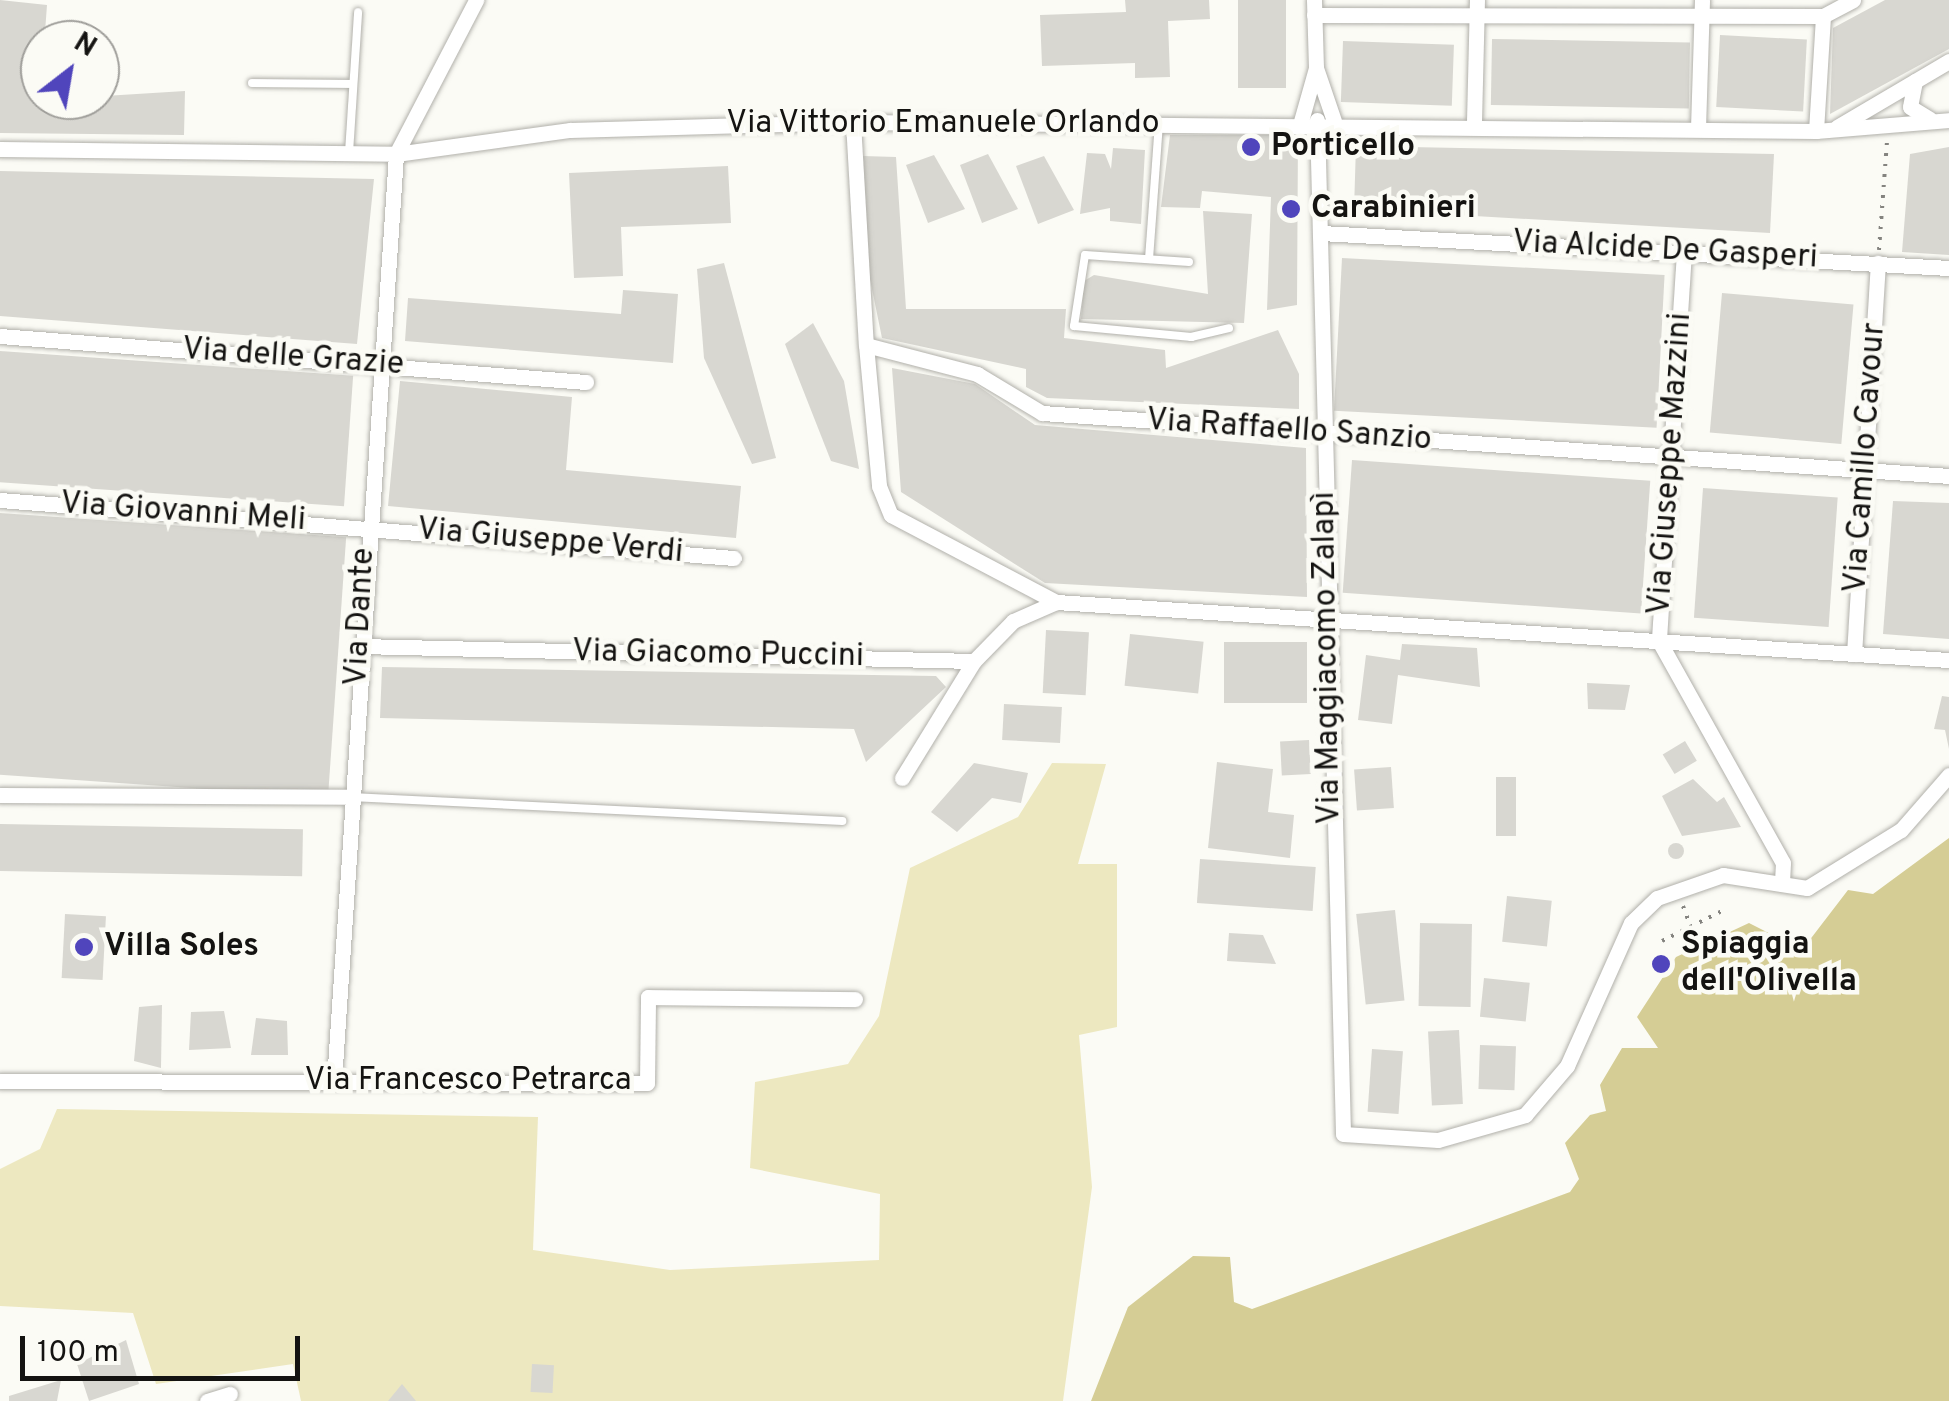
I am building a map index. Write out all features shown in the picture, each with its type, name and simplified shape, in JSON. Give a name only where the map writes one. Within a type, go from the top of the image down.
[{"type":"street","points":[[396,154],[476,0]]},
{"type":"street","points":[[1334,121],[1316,68],[1314,7],[1701,8],[1823,16],[1853,0]]},
{"type":"street","points":[[1474,122],[1477,8]]},
{"type":"street","points":[[1698,128],[1701,8]]},
{"type":"street","points":[[1816,132],[1823,16]]},
{"type":"street","points":[[1834,128],[1949,61]]},
{"type":"street","name":"Via Maggiacomo Zalapì","points":[[1316,68],[1309,121],[1321,233],[1326,620],[1344,1134],[1438,1140],[1508,1124],[1553,1087],[1631,924],[1657,898],[1723,875],[1782,884]]},
{"type":"street","points":[[1920,77],[1910,107],[1944,120]]},
{"type":"street","name":"Via Vittorio Emanuele Orlando","points":[[0,149],[396,154],[570,130],[853,122],[1474,122],[1816,132],[1944,120]]},
{"type":"street","points":[[853,122],[879,486],[891,515],[1056,602],[1949,660]]},
{"type":"street","name":"Via Dante","points":[[334,1082],[376,364],[396,154]]},
{"type":"street","name":"Via Alcide De Gasperi","points":[[1321,233],[1949,268]]},
{"type":"street","name":"Via Giuseppe Mazzini","points":[[1684,252],[1660,641],[1783,863],[1782,884]]},
{"type":"street","name":"Via Camillo Cavour","points":[[1854,654],[1878,263]]},
{"type":"street","name":"Via delle Grazie","points":[[0,336],[586,382]]},
{"type":"street","name":"Via Raffaello Sanzio","points":[[866,345],[977,374],[1042,413],[1949,476]]},
{"type":"street","name":"Via Giovanni Meli","points":[[0,500],[367,527]]},
{"type":"street","name":"Via Giuseppe Verdi","points":[[367,527],[734,558]]},
{"type":"street","points":[[902,778],[974,661],[1013,620],[1056,602]]},
{"type":"street","name":"Via Giacomo Puccini","points":[[360,646],[974,661]]},
{"type":"street","points":[[1782,884],[1807,888],[1888,840],[1949,775]]},
{"type":"street","points":[[0,796],[351,797]]},
{"type":"street","name":"Via Francesco Petrarca","points":[[0,1082],[646,1084],[648,996],[854,999]]},
{"type":"street","points":[[206,1401],[230,1394]]},
{"type":"lane","points":[[348,153],[358,12]]},
{"type":"lane","points":[[252,83],[352,84]]},
{"type":"lane","points":[[1149,259],[1159,122]]},
{"type":"lane","points":[[1189,262],[1085,254],[1074,326],[1191,337],[1228,328]]},
{"type":"lane","points":[[351,797],[842,821]]},
{"type":"path","points":[[1878,263],[1888,125]]},
{"type":"path","points":[[1662,941],[1722,911]]},
{"type":"shaded area","points":[[1052,763],[1106,764],[1078,864],[1117,864],[1117,1027],[1079,1035],[1092,1187],[1063,1401],[301,1401],[293,1364],[156,1384],[133,1313],[0,1306],[0,1169],[40,1149],[57,1109],[538,1117],[533,1250],[670,1270],[879,1260],[880,1194],[750,1168],[755,1082],[848,1064],[879,1016],[910,868],[1018,817]]},
{"type":"shaded area","points":[[1949,838],[1949,1401],[1091,1401],[1128,1307],[1193,1256],[1230,1257],[1234,1302],[1252,1309],[1570,1192],[1579,1179],[1565,1143],[1590,1115],[1606,1111],[1600,1085],[1622,1048],[1658,1048],[1637,1017],[1676,957],[1749,923],[1802,950],[1848,890],[1873,894]]},
{"type":"building","points":[[0,0],[47,5],[46,20],[20,20],[20,120],[120,120],[120,95],[185,91],[184,135],[0,133]]},
{"type":"building","points":[[1125,0],[1209,0],[1210,19],[1168,21],[1170,77],[1135,78],[1135,63],[1042,66],[1040,15],[1126,12]]},
{"type":"building","points":[[1238,0],[1286,0],[1286,88],[1238,88]]},
{"type":"building","points":[[1885,0],[1949,0],[1949,49],[1830,114],[1833,28]]},
{"type":"building","points":[[1720,35],[1807,40],[1803,111],[1716,107]]},
{"type":"building","points":[[1492,39],[1690,42],[1689,108],[1491,105]]},
{"type":"building","points":[[1343,41],[1454,45],[1452,106],[1341,102]]},
{"type":"building","points":[[1170,135],[1298,135],[1297,305],[1267,310],[1271,197],[1202,191],[1200,208],[1161,207]]},
{"type":"building","points":[[1356,146],[1774,154],[1770,233],[1354,209]]},
{"type":"building","points":[[1949,147],[1949,255],[1902,252],[1910,154]]},
{"type":"building","points":[[1113,148],[1145,150],[1141,224],[1110,221],[1110,208],[1080,214],[1087,153],[1105,154],[1111,169]]},
{"type":"building","points":[[988,154],[1018,209],[982,223],[960,165]]},
{"type":"building","points":[[934,155],[965,209],[928,223],[906,165]]},
{"type":"building","points":[[863,156],[896,157],[906,309],[1066,309],[1064,338],[1165,350],[1166,368],[1278,330],[1299,374],[1299,409],[1047,398],[1026,387],[1026,369],[882,338],[861,235]]},
{"type":"building","points":[[1044,156],[1074,210],[1038,224],[1016,166]]},
{"type":"building","points":[[728,166],[731,223],[621,227],[623,276],[574,278],[569,173]]},
{"type":"building","points":[[0,171],[374,179],[357,344],[0,316]]},
{"type":"building","points":[[1203,211],[1252,214],[1244,323],[1081,319],[1084,281],[1094,275],[1208,294]]},
{"type":"building","points":[[1342,258],[1665,275],[1657,428],[1334,411]]},
{"type":"building","points":[[724,263],[776,458],[752,464],[704,358],[697,269]]},
{"type":"building","points":[[623,290],[678,294],[673,363],[405,341],[408,298],[621,314]]},
{"type":"building","points":[[1722,293],[1853,305],[1841,444],[1710,432]]},
{"type":"building","points":[[813,323],[844,381],[859,469],[831,461],[785,344]]},
{"type":"building","points":[[0,351],[353,376],[344,506],[0,482]]},
{"type":"building","points":[[892,368],[975,384],[1035,425],[1306,448],[1307,597],[1045,583],[901,492]]},
{"type":"building","points":[[400,381],[572,397],[566,470],[741,486],[736,538],[388,506]]},
{"type":"building","points":[[1352,460],[1650,481],[1641,614],[1343,593]]},
{"type":"building","points":[[1703,488],[1838,497],[1829,627],[1694,618]]},
{"type":"building","points":[[1893,501],[1949,503],[1949,639],[1883,634]]},
{"type":"building","points":[[0,513],[346,537],[328,798],[0,775]]},
{"type":"building","points":[[1046,630],[1089,632],[1086,695],[1043,693]]},
{"type":"building","points":[[1130,634],[1204,642],[1198,693],[1125,686]]},
{"type":"building","points":[[1224,642],[1307,642],[1307,703],[1224,703]]},
{"type":"building","points":[[1402,644],[1477,648],[1480,687],[1398,675],[1392,724],[1358,720],[1366,655],[1400,660]]},
{"type":"building","points":[[382,667],[936,676],[946,687],[866,762],[854,729],[380,718]]},
{"type":"building","points":[[1587,683],[1630,685],[1625,710],[1588,709]]},
{"type":"building","points":[[1942,696],[1949,697],[1949,749],[1945,730],[1934,729]]},
{"type":"building","points":[[1004,704],[1062,707],[1060,743],[1002,740]]},
{"type":"building","points":[[1309,740],[1311,774],[1282,775],[1280,742]]},
{"type":"building","points":[[1685,741],[1697,761],[1675,774],[1663,754]]},
{"type":"building","points":[[1217,762],[1273,769],[1268,812],[1294,815],[1290,858],[1208,848]]},
{"type":"building","points":[[974,763],[1028,773],[1021,803],[992,798],[957,832],[931,812]]},
{"type":"building","points":[[1391,767],[1394,808],[1357,810],[1354,770]]},
{"type":"building","points":[[1496,777],[1516,777],[1516,836],[1496,836]]},
{"type":"building","points":[[1693,779],[1717,802],[1724,797],[1741,827],[1682,836],[1662,796]]},
{"type":"building","points":[[0,824],[303,829],[302,876],[0,871]]},
{"type":"building","points":[[1676,843],[1684,851],[1676,859],[1668,851]]},
{"type":"building","points":[[1200,859],[1316,867],[1313,911],[1197,903]]},
{"type":"building","points":[[1507,896],[1552,901],[1547,946],[1502,942]]},
{"type":"building","points":[[1395,910],[1405,1001],[1366,1005],[1356,914]]},
{"type":"building","name":"Villa Soles","points":[[65,914],[106,916],[103,980],[62,978]]},
{"type":"building","points":[[1420,923],[1472,924],[1471,1007],[1419,1006]]},
{"type":"building","points":[[1229,933],[1263,935],[1276,964],[1227,961]]},
{"type":"building","points":[[1484,978],[1530,983],[1526,1022],[1480,1017]]},
{"type":"building","points":[[162,1005],[161,1068],[134,1061],[139,1007]]},
{"type":"building","points":[[224,1011],[231,1048],[189,1050],[191,1012]]},
{"type":"building","points":[[256,1018],[287,1021],[288,1055],[251,1055]]},
{"type":"building","points":[[1459,1030],[1463,1104],[1432,1106],[1428,1032]]},
{"type":"building","points":[[1480,1045],[1516,1046],[1514,1090],[1478,1089]]},
{"type":"building","points":[[1372,1049],[1403,1051],[1399,1114],[1368,1112]]},
{"type":"building","points":[[126,1340],[139,1384],[89,1401],[77,1364]]},
{"type":"building","points":[[532,1364],[554,1365],[553,1393],[531,1392]]},
{"type":"building","points":[[61,1380],[57,1401],[9,1401],[9,1396]]},
{"type":"building","points":[[402,1384],[416,1401],[388,1401]]},
{"type":"place","name":"Porticello","points":[[1251,147]]},
{"type":"place","name":"Carabinieri","points":[[1291,209]]},
{"type":"place","name":"Villa Soles","points":[[84,947]]},
{"type":"place","name":"Spiaggia dell'Olivella","points":[[1661,964]]}]
